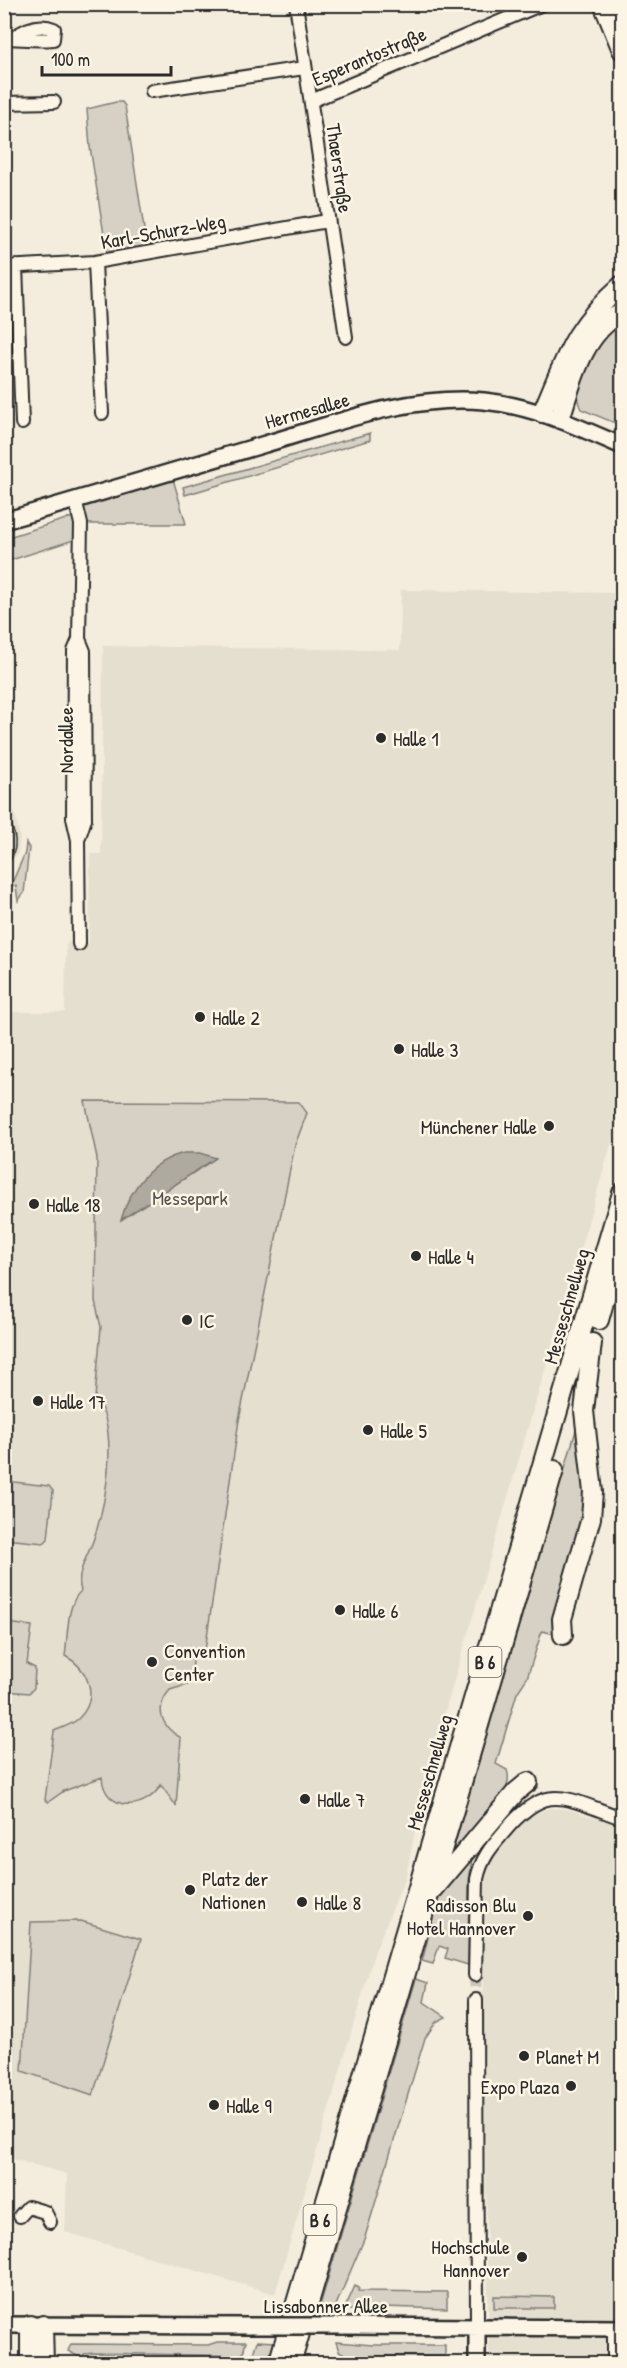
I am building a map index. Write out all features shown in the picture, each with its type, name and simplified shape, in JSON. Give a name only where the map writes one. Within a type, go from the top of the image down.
[{"type":"highway","points":[[603,4],[622,50]]},
{"type":"highway","points":[[617,4],[622,16]]},
{"type":"highway","points":[[542,413],[577,332],[600,304],[622,285]]},
{"type":"highway","points":[[560,419],[578,368],[593,338],[606,323],[622,313]]},
{"type":"highway","name":"Messeschnellweg","points":[[278,2364],[622,1193]]},
{"type":"highway","name":"Messeschnellweg","points":[[291,2364],[622,1238]]},
{"type":"highway","points":[[563,1635],[562,1619],[591,1518],[593,1492],[584,1412],[592,1343]]},
{"type":"highway","points":[[429,1895],[516,1792],[528,1782]]},
{"type":"highway","points":[[30,2364],[37,2325]]},
{"type":"highway","points":[[37,2325],[44,2364]]},
{"type":"main road","name":"Hermesallee","points":[[4,522],[75,499],[405,405],[455,400],[484,401],[542,413],[622,446]]},
{"type":"main road","name":"Lissabonner Allee","points":[[4,2325],[618,2328]]},
{"type":"main road","points":[[477,2327],[477,2364]]},
{"type":"street","name":"Thaerstraße","points":[[296,4],[346,337]]},
{"type":"street","name":"Esperantostraße","points":[[310,101],[542,4]]},
{"type":"street","points":[[152,91],[304,68]]},
{"type":"street","points":[[4,103],[54,102]]},
{"type":"street","name":"Karl-Schurz-Weg","points":[[10,267],[95,262],[327,221]]},
{"type":"street","points":[[95,262],[102,414]]},
{"type":"street","points":[[10,267],[22,423]]},
{"type":"street","name":"Nordallee","points":[[75,499],[81,524],[80,639],[84,651],[85,819],[78,840],[79,944]]},
{"type":"street","points":[[476,1975],[479,1866],[489,1849],[522,1811],[534,1802],[550,1797],[563,1798],[622,1818]]},
{"type":"street","points":[[476,2000],[477,2327]]},
{"type":"street","points":[[20,2216],[28,2207],[45,2212],[50,2222]]},
{"type":"street","points":[[614,2364],[618,2328]]},
{"type":"shaded area","points":[[401,590],[619,593],[619,598],[614,598],[614,648],[622,649],[622,1107],[425,1780],[406,1876],[375,1951],[275,2294],[65,2232],[67,2174],[5,2157],[5,994],[7,994],[7,1012],[65,1012],[66,946],[68,942],[89,944],[90,854],[101,854],[103,646],[400,650]]},
{"type":"shaded area","points":[[4,788],[15,813],[20,837],[18,853],[5,873]]},
{"type":"shaded area","points":[[184,1153],[200,1153],[216,1158],[121,1220],[136,1187],[152,1169]]},
{"type":"shaded area","points":[[551,1808],[567,1809],[622,1826],[622,2363],[489,2363],[482,1916],[485,1879],[489,1861],[505,1842],[525,1821]]},
{"type":"green space","points":[[122,102],[125,106],[147,248],[107,253],[90,147],[87,109]]},
{"type":"green space","points":[[622,320],[622,426],[581,409],[578,398],[579,385],[589,360]]},
{"type":"green space","points":[[370,433],[370,440],[185,495],[183,487]]},
{"type":"green space","points":[[171,472],[186,524],[81,524],[80,538],[5,562],[5,538],[79,515],[75,499]]},
{"type":"green space","points":[[26,843],[29,848],[24,893],[18,901],[16,886],[11,886],[25,853]]},
{"type":"green space","name":"Messepark","points":[[85,1101],[299,1102],[307,1113],[295,1145],[239,1420],[205,1650],[199,1654],[195,1650],[190,1653],[193,1662],[190,1684],[170,1690],[162,1704],[162,1717],[165,1723],[174,1734],[181,1738],[176,1806],[161,1785],[154,1794],[136,1804],[117,1802],[104,1789],[102,1777],[64,1791],[48,1802],[45,1800],[54,1731],[79,1718],[89,1701],[90,1692],[85,1675],[73,1661],[65,1656],[70,1612],[81,1591],[81,1570],[99,1523],[108,1466],[107,1428],[103,1411],[95,1398],[101,1327],[95,1301],[97,1158]]},
{"type":"green space","points":[[579,1420],[589,1490],[559,1635],[542,1631],[527,1678],[517,1693],[496,1764],[507,1770],[508,1780],[505,1792],[489,1816],[451,1857]]},
{"type":"green space","points":[[5,1481],[49,1486],[53,1491],[48,1539],[44,1543],[5,1539]]},
{"type":"green space","points":[[5,1623],[32,1626],[27,1664],[35,1668],[34,1688],[29,1693],[5,1691]]},
{"type":"green space","points":[[539,1787],[517,1804],[472,1858],[469,1881],[468,1965],[445,1958],[448,1949],[439,1946],[433,1964],[422,1961],[437,1903],[452,1875],[502,1815],[529,1792]]},
{"type":"green space","points":[[81,1921],[141,1939],[93,2095],[22,2071],[31,1922]]},
{"type":"green space","points":[[416,1979],[428,1983],[424,2002],[446,2017],[436,2022],[425,2038],[365,2237],[334,2310],[319,2309]]},
{"type":"green space","points":[[355,2286],[359,2288],[358,2291],[447,2292],[447,2309],[383,2307],[369,2310],[344,2310]]},
{"type":"green space","points":[[494,2296],[554,2297],[554,2308],[494,2308]]},
{"type":"green space","points":[[257,2341],[274,2342],[268,2363],[250,2363]]},
{"type":"green space","points":[[217,2342],[246,2342],[242,2356],[95,2353],[84,2354],[81,2358],[68,2351],[71,2344],[208,2345]]},
{"type":"green space","points":[[336,2342],[373,2345],[445,2345],[445,2357],[348,2356],[339,2351]]},
{"type":"tunnel","points":[[475,1975],[476,2000]]},
{"type":"tram line","points":[[4,806],[15,838],[14,853],[4,868]]},
{"type":"tram line","points":[[4,852],[8,837],[5,825]]},
{"type":"place","name":"Halle 1","points":[[381,738]]},
{"type":"place","name":"Halle 2","points":[[200,1017]]},
{"type":"place","name":"Halle 3","points":[[399,1049]]},
{"type":"place","name":"Münchener Halle","points":[[549,1126]]},
{"type":"place","name":"Halle 18","points":[[34,1204]]},
{"type":"place","name":"Halle 4","points":[[416,1256]]},
{"type":"place","name":"IC","points":[[187,1320]]},
{"type":"place","name":"Halle 17","points":[[38,1401]]},
{"type":"place","name":"Halle 5","points":[[368,1430]]},
{"type":"place","name":"Halle 6","points":[[340,1610]]},
{"type":"place","name":"Convention Center","points":[[152,1662]]},
{"type":"place","name":"Halle 7","points":[[305,1799]]},
{"type":"place","name":"Platz der Nationen","points":[[190,1890]]},
{"type":"place","name":"Halle 8","points":[[302,1902]]},
{"type":"place","name":"Radisson Blu Hotel Hannover","points":[[528,1916]]},
{"type":"place","name":"Planet M","points":[[524,2056]]},
{"type":"place","name":"Expo Plaza","points":[[571,2086]]},
{"type":"place","name":"Halle 9","points":[[214,2105]]},
{"type":"place","name":"Hochschule Hannover","points":[[522,2257]]}]
